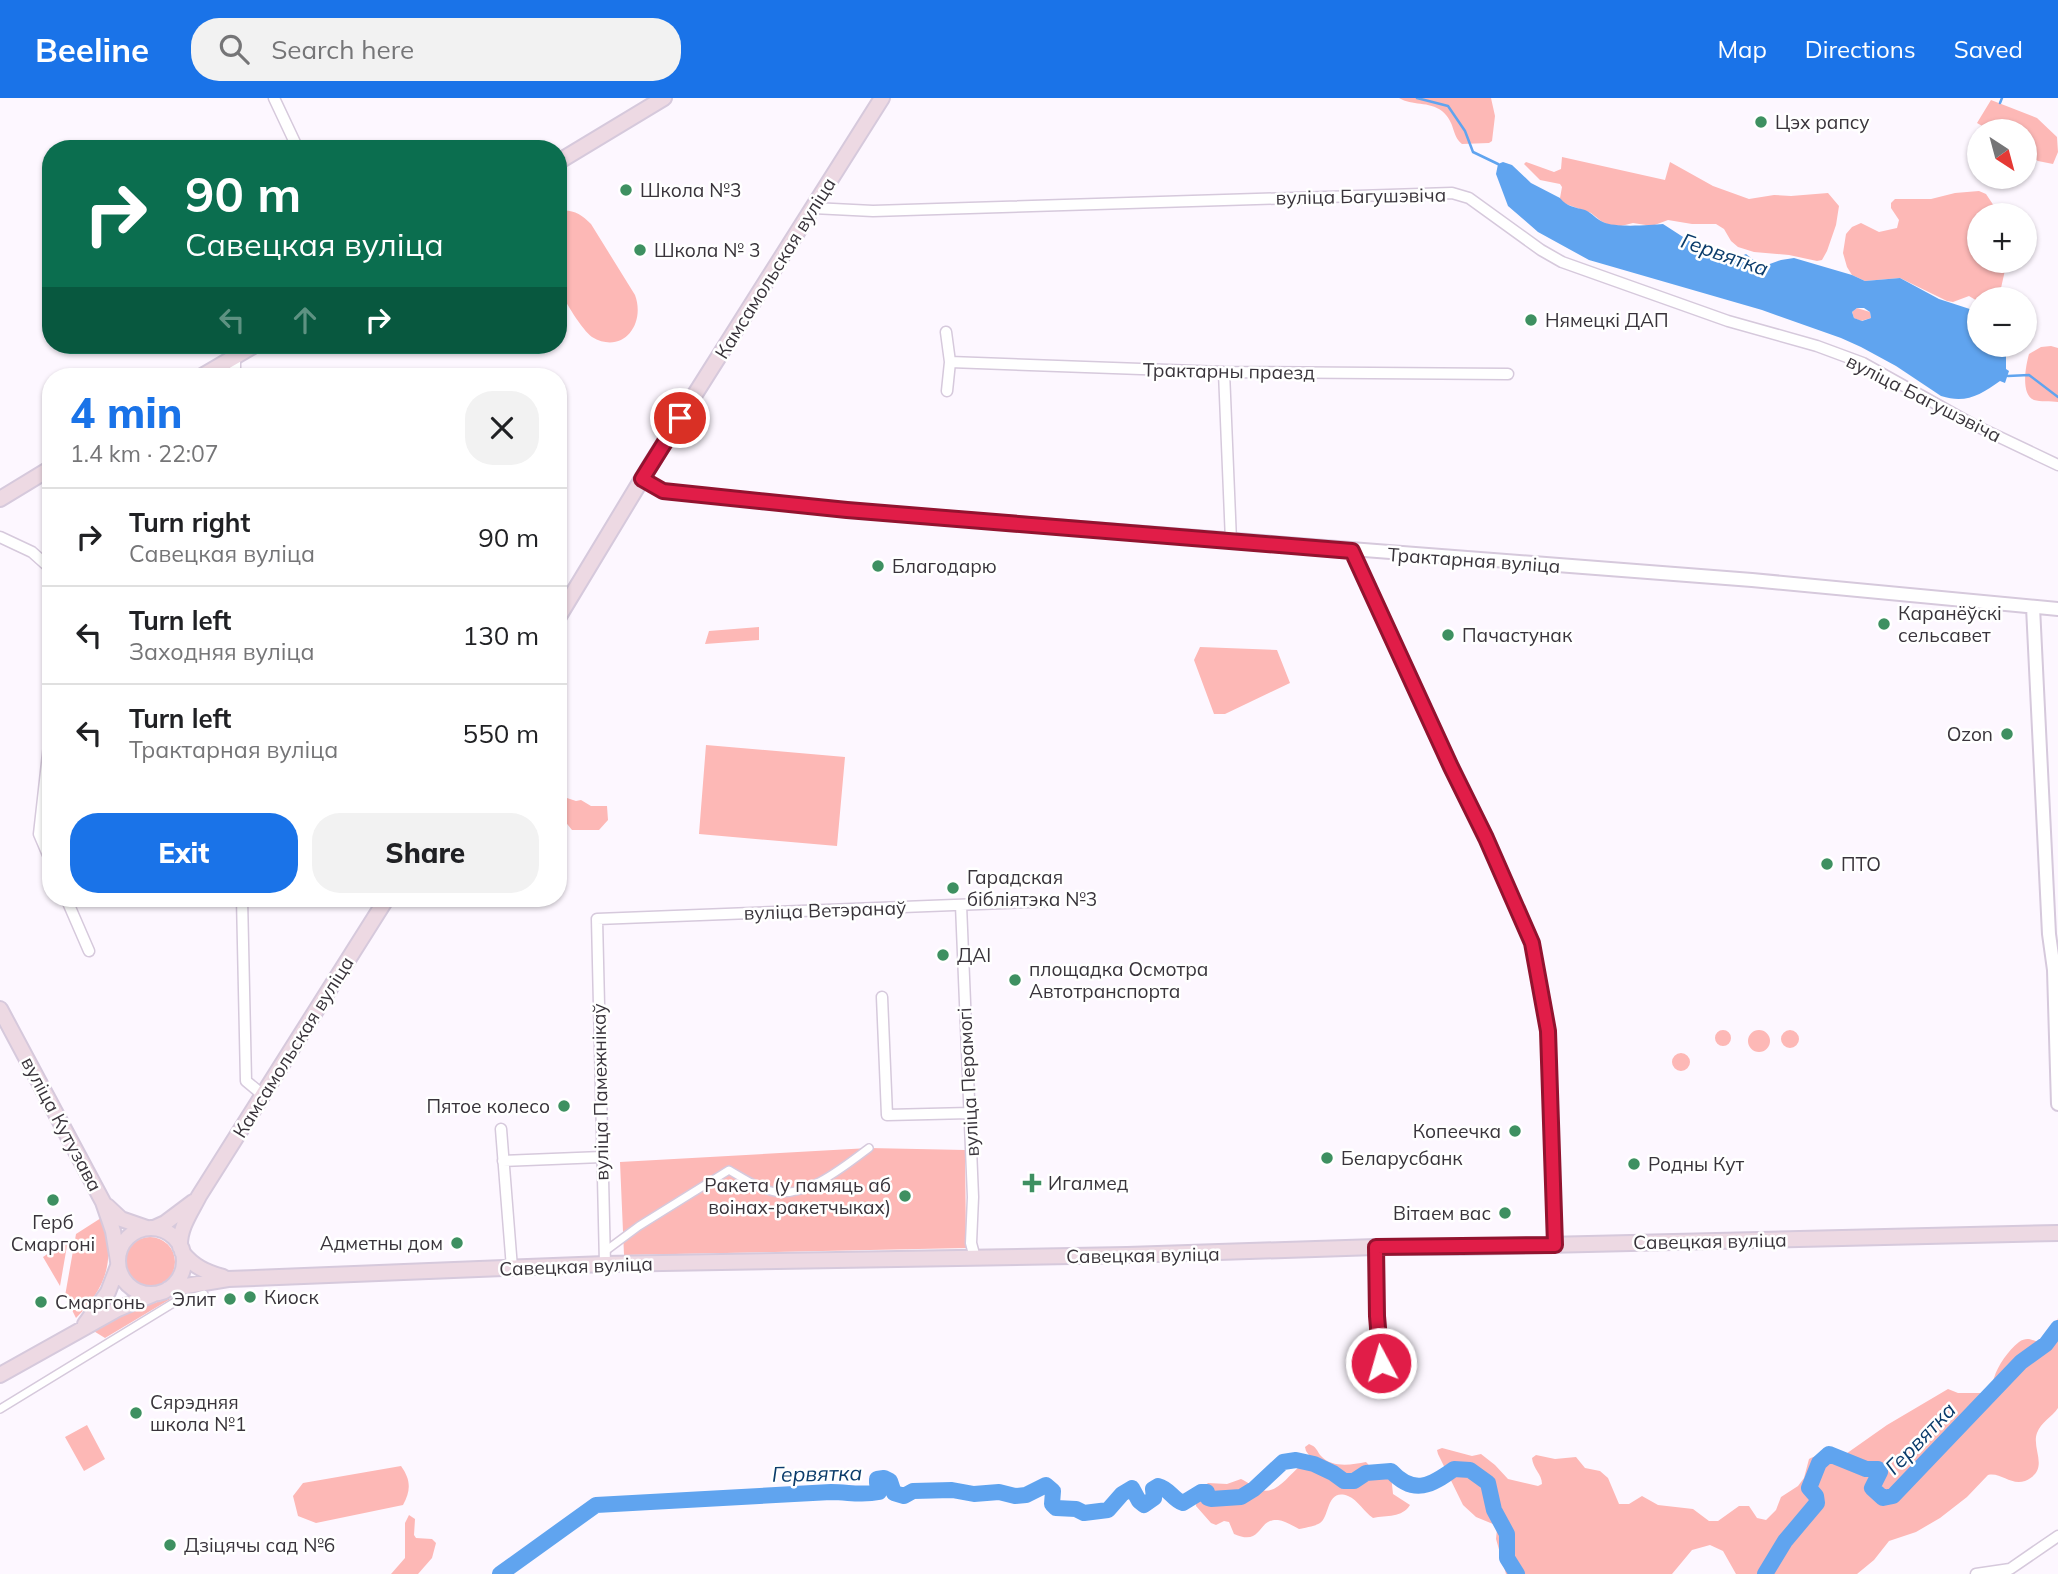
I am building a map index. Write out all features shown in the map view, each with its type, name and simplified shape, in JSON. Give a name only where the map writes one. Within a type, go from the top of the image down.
[{"type":"main road","points":[[567,157],[664,98]]},
{"type":"main road","name":"Камсамольская вуліца","points":[[567,603],[882,98]]},
{"type":"main road","points":[[216,368],[240,354]]},
{"type":"main road","points":[[0,499],[42,473]]},
{"type":"main road","name":"Камсамольская вуліца","points":[[181,1250],[185,1222],[199,1196],[381,907]]},
{"type":"main road","name":"вуліца Кутузава","points":[[0,1009],[103,1202],[113,1231],[118,1264]]},
{"type":"main road","name":"Камсамольская вуліца","points":[[150,1228],[179,1213],[199,1196]]},
{"type":"main road","name":"вуліца Кутузава","points":[[103,1202],[121,1219],[150,1228]]},
{"type":"main road","points":[[150,1228],[170,1235],[181,1250],[181,1273],[161,1292],[135,1290],[127,1284],[118,1264],[124,1242],[131,1235],[150,1228]]},
{"type":"main road","name":"Савецкая вуліца","points":[[0,1375],[122,1307],[161,1292],[228,1279],[512,1268],[604,1258],[975,1258],[2058,1233]]},
{"type":"main road","name":"Савецкая вуліца","points":[[181,1250],[192,1264],[228,1279]]},
{"type":"main road","name":"Савецкая вуліца","points":[[79,1330],[108,1292],[118,1264]]},
{"type":"street","points":[[274,98],[294,140]]},
{"type":"street","name":"вуліца Багушэвіча","points":[[813,208],[873,211],[1452,193],[1469,198],[1562,262],[1728,321],[1817,346],[1863,363],[1972,424],[2058,465]]},
{"type":"street","points":[[946,332],[950,362],[947,391]]},
{"type":"street","points":[[235,357],[235,368]]},
{"type":"street","name":"Трактарны праезд","points":[[950,362],[1224,372],[1507,374]]},
{"type":"street","points":[[1224,372],[1231,541]]},
{"type":"street","name":"Трактарная вуліца","points":[[642,479],[663,491],[847,510],[1752,580],[2058,609]]},
{"type":"street","points":[[0,537],[32,552],[42,561]]},
{"type":"street","points":[[1352,551],[1532,943],[1548,1031],[1555,1245]]},
{"type":"street","points":[[2033,607],[2049,934],[2054,970],[2058,1104]]},
{"type":"street","points":[[42,807],[39,834],[42,841]]},
{"type":"street","name":"вуліца Ветэранаў","points":[[597,919],[1053,901]]},
{"type":"street","name":"вуліца Перамогі","points":[[961,905],[973,1197],[971,1242],[975,1258]]},
{"type":"street","points":[[70,907],[89,951]]},
{"type":"street","points":[[243,907],[246,1082],[263,1095]]},
{"type":"street","name":"вуліца Памежнікаў","points":[[597,919],[604,1258]]},
{"type":"street","points":[[882,997],[887,1115],[970,1113]]},
{"type":"street","points":[[501,1129],[512,1268]]},
{"type":"street","points":[[604,1258],[659,1213],[729,1170],[775,1192],[796,1192],[834,1174],[869,1148]]},
{"type":"street","points":[[503,1161],[602,1157]]},
{"type":"street","points":[[1376,1247],[1381,1363]]},
{"type":"street","points":[[0,1409],[175,1301],[204,1294]]},
{"type":"street","points":[[1976,1574],[2010,1569],[2058,1536]]},
{"type":"shaded area","points":[[1399,98],[1491,98],[1495,116],[1492,141],[1462,144],[1442,111]]},
{"type":"shaded area","points":[[1991,100],[2037,118],[2057,137],[2058,152],[2053,164],[2037,160],[2037,119],[1979,119]]},
{"type":"shaded area","points":[[1562,157],[1665,180],[1670,162],[1713,186],[1749,199],[1828,193],[1839,206],[1836,225],[1827,251],[1822,260],[1817,261],[1754,252],[1738,247],[1724,229],[1716,224],[1668,220],[1652,226],[1633,223],[1609,225],[1591,213],[1563,203],[1560,198],[1560,184],[1540,180],[1524,164],[1526,162],[1554,172],[1561,169]]},
{"type":"shaded area","points":[[1979,191],[1986,194],[1992,203],[1967,203],[1967,273],[2004,273],[2001,287],[1967,287],[1967,297],[1953,302],[1900,278],[1865,281],[1852,275],[1843,253],[1846,234],[1852,227],[1861,223],[1879,232],[1897,228],[1899,220],[1891,208],[1895,199],[1931,199]]},
{"type":"shaded area","points":[[567,211],[584,217],[591,224],[635,295],[638,306],[637,317],[629,334],[622,340],[613,342],[603,342],[588,334],[569,307]]},
{"type":"shaded area","points":[[1857,308],[1870,312],[1871,318],[1861,321],[1854,318],[1852,312]]},
{"type":"shaded area","points":[[2058,348],[2058,402],[2034,400],[2025,386],[2028,357],[2037,357],[2037,349]]},
{"type":"shaded area","points":[[759,627],[759,640],[705,644],[709,631]]},
{"type":"shaded area","points":[[1200,647],[1277,650],[1290,683],[1225,714],[1214,714],[1194,660]]},
{"type":"shaded area","points":[[706,745],[845,757],[837,846],[699,834]]},
{"type":"shaded area","points":[[567,798],[581,800],[591,806],[607,806],[608,820],[599,830],[572,830],[567,824]]},
{"type":"shaded area","points":[[1723,1030],[1729,1032],[1729,1044],[1723,1046],[1717,1044],[1715,1038],[1717,1032]]},
{"type":"shaded area","points":[[1759,1030],[1769,1037],[1770,1041],[1763,1051],[1759,1052],[1749,1045],[1748,1041],[1755,1031]]},
{"type":"shaded area","points":[[1786,1030],[1794,1030],[1799,1039],[1797,1046],[1786,1048],[1781,1043],[1781,1035]]},
{"type":"shaded area","points":[[1681,1053],[1687,1056],[1690,1062],[1687,1068],[1681,1071],[1675,1068],[1672,1062],[1675,1056]]},
{"type":"shaded area","points":[[869,1148],[965,1150],[966,1248],[624,1255],[620,1162]]},
{"type":"shaded area","points":[[101,1218],[108,1247],[106,1272],[95,1295],[76,1318],[65,1296],[76,1234]]},
{"type":"shaded area","points":[[150,1237],[167,1245],[175,1262],[167,1279],[150,1287],[133,1279],[125,1262],[133,1245]]},
{"type":"shaded area","points":[[68,1240],[60,1286],[43,1257]]},
{"type":"shaded area","points":[[172,1298],[105,1338],[92,1330],[132,1309]]},
{"type":"shaded area","points":[[2058,1318],[2058,1408],[2037,1433],[2037,1471],[2020,1482],[1988,1475],[1967,1497],[1940,1518],[1916,1532],[1889,1541],[1874,1560],[1857,1574],[1736,1574],[1723,1551],[1710,1545],[1692,1550],[1672,1574],[1506,1574],[1496,1539],[1497,1529],[1493,1524],[1476,1517],[1463,1505],[1437,1450],[1442,1448],[1472,1456],[1481,1454],[1508,1479],[1538,1486],[1542,1484],[1542,1480],[1532,1458],[1536,1455],[1555,1459],[1576,1457],[1585,1468],[1600,1471],[1608,1478],[1619,1504],[1629,1504],[1642,1496],[1658,1505],[1693,1509],[1709,1521],[1718,1521],[1739,1506],[1749,1506],[1757,1518],[1766,1520],[1776,1510],[1781,1497],[1798,1486],[1804,1478],[1809,1459],[1818,1456],[1843,1456],[1887,1425],[1948,1389],[1958,1393],[1988,1393],[1998,1368],[2011,1350],[2025,1339],[2045,1343],[2054,1332]]},
{"type":"shaded area","points":[[87,1425],[105,1459],[84,1471],[65,1437]]},
{"type":"shaded area","points":[[1309,1444],[1325,1460],[1348,1465],[1366,1462],[1388,1473],[1391,1475],[1393,1494],[1410,1505],[1398,1514],[1373,1518],[1352,1498],[1336,1496],[1318,1524],[1299,1529],[1278,1520],[1271,1521],[1250,1537],[1234,1534],[1229,1522],[1216,1525],[1211,1523],[1196,1506],[1197,1493],[1208,1483],[1227,1484],[1241,1479],[1267,1491],[1277,1487],[1299,1467],[1316,1471],[1317,1466],[1306,1451],[1305,1447]]},
{"type":"shaded area","points":[[401,1466],[409,1485],[403,1505],[316,1523],[298,1516],[293,1496],[303,1483]]},
{"type":"shaded area","points":[[409,1515],[415,1519],[416,1538],[432,1539],[436,1543],[432,1558],[418,1574],[391,1574],[405,1558],[405,1523]]},
{"type":"water","points":[[1503,162],[1512,165],[1531,183],[1608,224],[1663,224],[1697,246],[1696,252],[1700,255],[1711,252],[1737,258],[1746,254],[1756,262],[1767,265],[1794,258],[1865,281],[1900,278],[1939,299],[1967,308],[1967,357],[2006,357],[2006,369],[2009,371],[2005,383],[2000,381],[1972,397],[1958,399],[1941,396],[1896,366],[1841,338],[1762,310],[1589,260],[1538,232],[1508,206],[1496,174],[1498,164]],"holes":[[[1857,308],[1870,312],[1871,318],[1862,321],[1854,318],[1852,312]]]},
{"type":"waterway","name":"Гервятка","points":[[1417,98],[1448,106],[1465,131],[1473,152],[1498,164]]},
{"type":"waterway","points":[[2000,103],[2002,98]]},
{"type":"waterway","name":"Гервятка","points":[[2008,376],[2029,375],[2058,397]]},
{"type":"waterway","name":"Гервятка","points":[[1765,1574],[1785,1541],[1817,1503],[1816,1496],[1809,1488],[1819,1463],[1829,1454],[1866,1469],[1878,1469],[1880,1472],[1872,1488],[1883,1498],[1893,1496],[2021,1362],[2046,1344],[2058,1328]]},
{"type":"waterway","name":"Гервятка","points":[[500,1574],[596,1505],[831,1492],[873,1493],[879,1492],[882,1485],[877,1483],[877,1479],[884,1478],[890,1481],[894,1493],[904,1496],[913,1491],[952,1490],[974,1494],[999,1492],[1015,1496],[1026,1495],[1046,1485],[1053,1491],[1052,1504],[1056,1508],[1076,1509],[1084,1513],[1108,1510],[1122,1494],[1132,1488],[1144,1505],[1154,1498],[1153,1489],[1158,1486],[1183,1503],[1201,1492],[1207,1492],[1208,1498],[1211,1499],[1241,1497],[1254,1489],[1283,1462],[1296,1460],[1314,1464],[1344,1481],[1354,1481],[1366,1473],[1391,1471],[1399,1479],[1415,1486],[1438,1480],[1454,1469],[1470,1470],[1488,1483],[1494,1510],[1507,1534],[1507,1558],[1517,1574]]},
{"type":"place","name":"Цэх рапсу","points":[[1761,122]]},
{"type":"place","name":"Школа №3","points":[[626,190]]},
{"type":"place","name":"Школа № 3","points":[[640,250]]},
{"type":"place","name":"Нямецкі ДАП","points":[[1531,320]]},
{"type":"place","name":"Благодарю","points":[[878,566]]},
{"type":"place","name":"Каранёўскі сельсавет","points":[[1884,624]]},
{"type":"place","name":"Пачастунак","points":[[1448,635]]},
{"type":"place","name":"Ozon","points":[[2007,734]]},
{"type":"place","name":"ПТО","points":[[1827,864]]},
{"type":"place","name":"Гарадская бібліятэка №3","points":[[953,888]]},
{"type":"place","name":"ДАІ","points":[[943,955]]},
{"type":"place","name":"площадка Осмотра Автотранспорта","points":[[1015,980]]},
{"type":"place","name":"Пятое колесо","points":[[564,1106]]},
{"type":"place","name":"Копеечка","points":[[1515,1131]]},
{"type":"place","name":"Беларусбанк","points":[[1327,1158]]},
{"type":"place","name":"Родны Кут","points":[[1634,1164]]},
{"type":"place","name":"Игалмед","points":[[1032,1183]]},
{"type":"place","name":"Ракета (у памяць аб воінах-ракетчыках)","points":[[905,1196]]},
{"type":"place","name":"Герб Смаргоні","points":[[53,1200]]},
{"type":"place","name":"Вітаем вас","points":[[1505,1213]]},
{"type":"place","name":"Адметны дом","points":[[457,1243]]},
{"type":"place","name":"Киоск","points":[[250,1297]]},
{"type":"place","name":"Элит","points":[[230,1299]]},
{"type":"place","name":"Смаргонь","points":[[41,1302]]},
{"type":"place","name":"Сярэдняя школа №1","points":[[136,1413]]},
{"type":"place","name":"Дзіцячы сад №6","points":[[170,1545]]},
{"type":"route","points":[[680,418],[642,479],[663,491],[847,510],[1352,551],[1532,943],[1548,1031],[1555,1245],[1376,1247],[1381,1363]]}]
